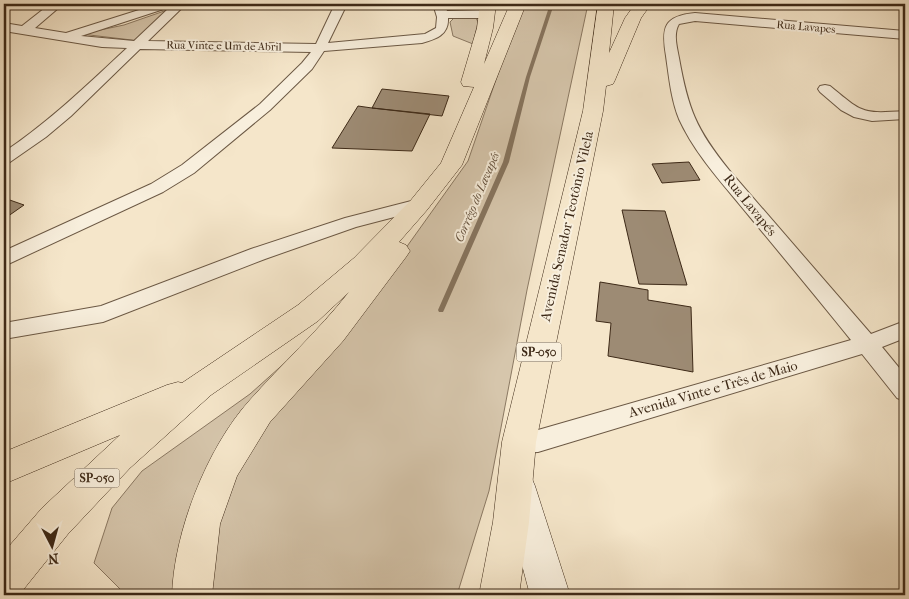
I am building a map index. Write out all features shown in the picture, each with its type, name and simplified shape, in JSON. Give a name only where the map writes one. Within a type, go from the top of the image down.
[{"type":"highway","name":"SP-050","points":[[4,582],[55,521],[118,457],[200,386],[308,313],[363,265],[414,210],[451,165],[518,4]]},
{"type":"highway","name":"Avenida Senador Teotônio Vilela","points":[[499,595],[519,442],[593,111],[606,4]]},
{"type":"highway","points":[[593,111],[633,18],[643,4]]},
{"type":"highway","points":[[456,154],[454,135],[456,119],[478,57],[488,9]]},
{"type":"highway","points":[[192,595],[202,524],[222,469],[259,412],[333,333],[396,253],[414,210]]},
{"type":"highway","points":[[4,468],[200,386]]},
{"type":"main road","name":"SP-050","points":[[515,477],[550,595]]},
{"type":"street","points":[[24,31],[57,4]]},
{"type":"street","points":[[63,37],[120,21],[169,4]]},
{"type":"street","points":[[4,159],[41,134],[66,113],[139,46],[180,4]]},
{"type":"street","points":[[4,259],[175,178],[265,106],[307,66],[320,48],[340,4]]},
{"type":"street","points":[[441,9],[488,9]]},
{"type":"street","name":"Rua Vinte e Um de Abril","points":[[4,28],[139,46],[320,48],[422,39],[435,36],[442,29],[441,9]]},
{"type":"street","name":"Rua Lavapes","points":[[708,18],[905,35]]},
{"type":"street","name":"Rua Lavapés","points":[[708,18],[678,19],[670,26],[669,35],[674,66],[686,116],[697,136],[746,201],[867,344],[905,392]]},
{"type":"street","points":[[825,89],[858,114],[873,116],[905,115]]},
{"type":"street","points":[[4,331],[103,314],[268,250],[351,222],[414,210]]},
{"type":"street","name":"Avenida Vinte e Três de Maio","points":[[519,442],[538,441],[867,344],[905,329]]},
{"type":"shaded area","points":[[522,4],[588,4],[527,290],[489,491],[457,595],[126,595],[94,563],[112,508],[142,471],[250,394],[393,266],[468,161]]},
{"type":"shaded area","points":[[170,9],[140,41],[81,34],[124,25]]},
{"type":"shaded area","points":[[454,18],[476,18],[478,22],[473,44],[453,36],[450,22]]},
{"type":"building","points":[[382,89],[449,96],[442,116],[372,108]]},
{"type":"building","points":[[358,106],[430,114],[412,151],[332,148]]},
{"type":"building","points":[[689,162],[700,180],[662,183],[652,164]]},
{"type":"building","points":[[4,198],[24,205],[4,219]]},
{"type":"building","points":[[622,210],[665,211],[687,285],[639,284]]},
{"type":"building","points":[[600,282],[648,290],[648,300],[691,307],[693,372],[608,356],[611,323],[596,321]]},
{"type":"waterway","name":"Corrégo do Lavapés","points":[[441,310],[506,162],[528,77],[552,4]]}]
